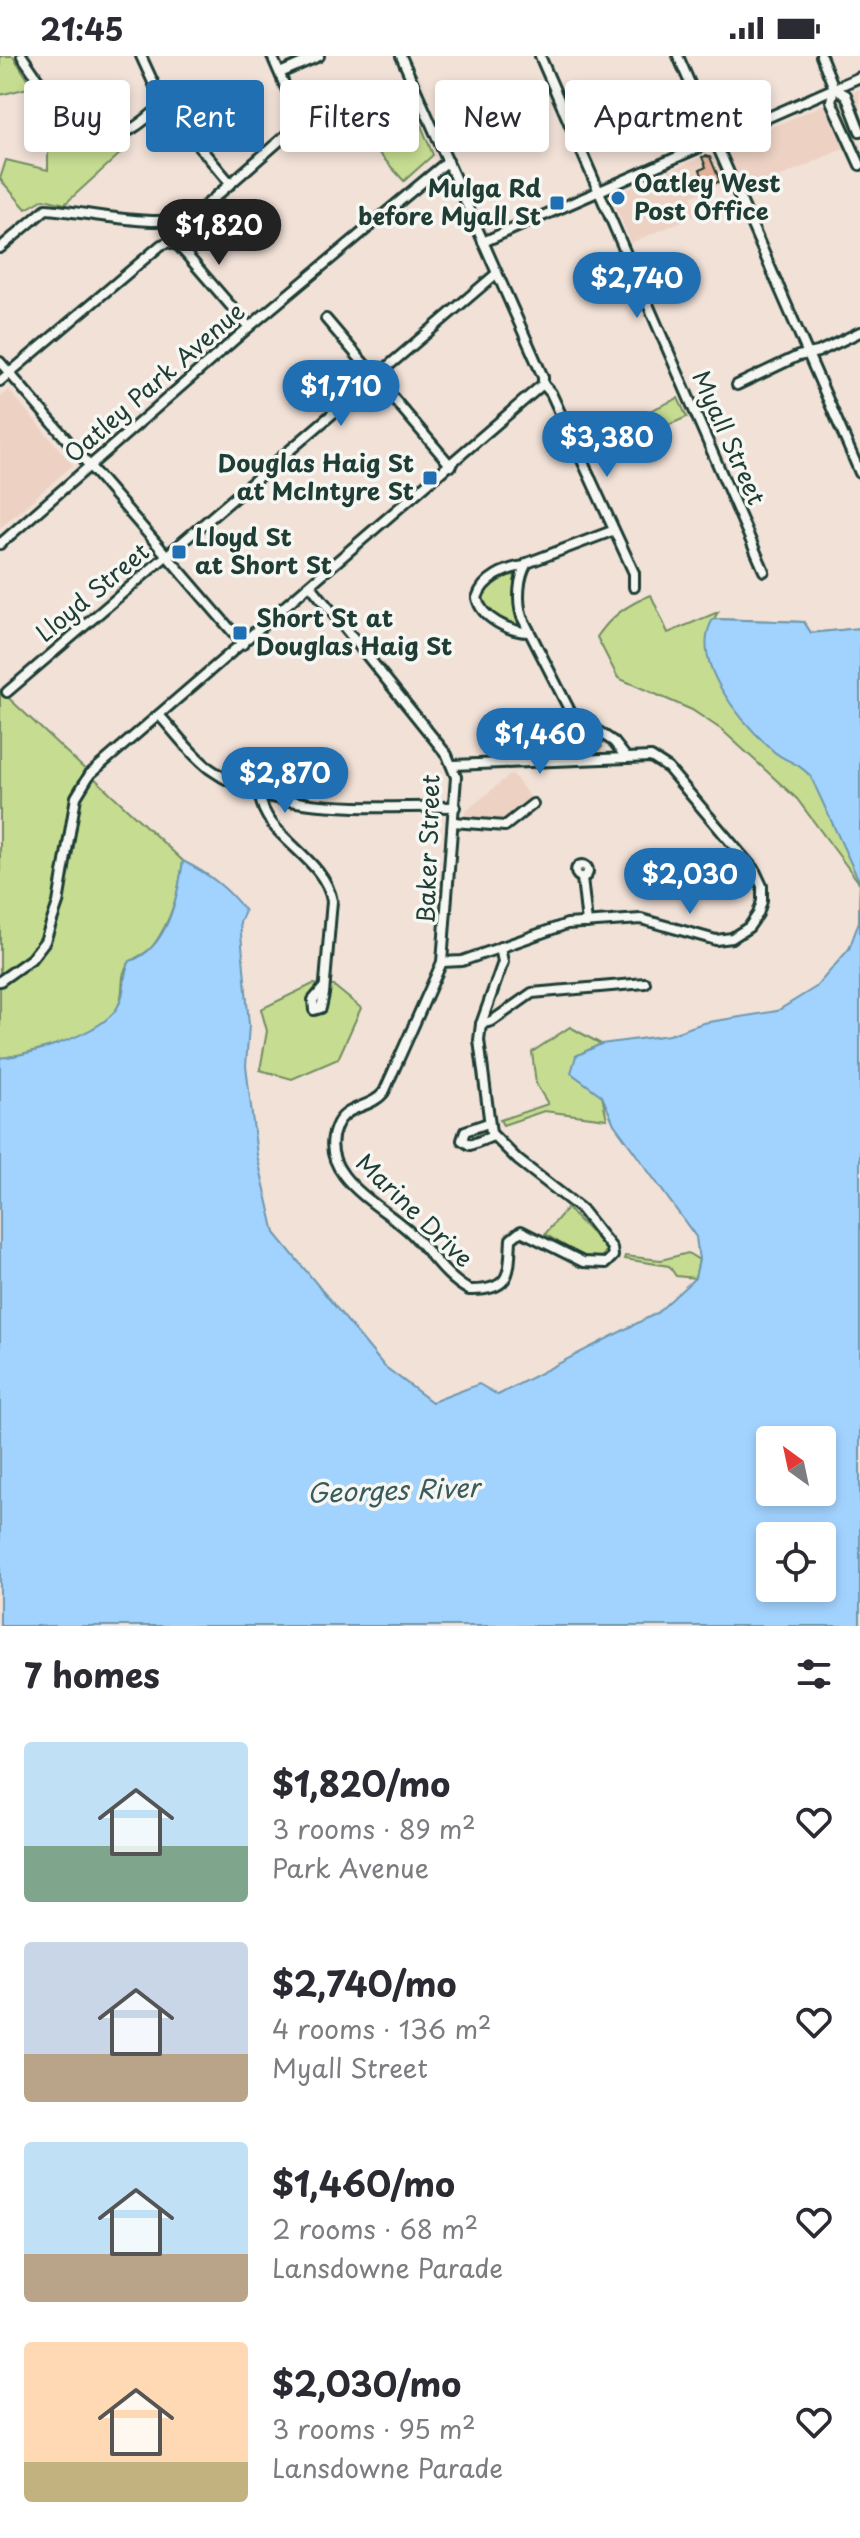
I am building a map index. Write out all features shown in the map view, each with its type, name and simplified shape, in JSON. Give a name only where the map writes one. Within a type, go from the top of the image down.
[{"type":"street","points":[[22,56],[44,88],[93,138],[117,136],[146,119]]},
{"type":"street","points":[[141,56],[152,80]]},
{"type":"street","points":[[0,248],[43,210],[113,219],[185,218],[197,213],[289,135],[296,120],[294,107],[272,56]]},
{"type":"street","points":[[280,73],[319,56]]},
{"type":"street","points":[[401,56],[543,377],[543,384],[551,393],[634,573],[634,587]]},
{"type":"street","name":"Myall Street","points":[[540,56],[764,571]]},
{"type":"street","points":[[678,56],[689,80]]},
{"type":"street","points":[[821,56],[834,88],[831,101],[855,143],[860,165]]},
{"type":"street","points":[[771,116],[860,77]]},
{"type":"street","points":[[834,88],[846,95],[860,131]]},
{"type":"street","points":[[204,152],[231,184]]},
{"type":"street","points":[[483,242],[689,152]]},
{"type":"street","points":[[721,152],[860,473]]},
{"type":"street","name":"Oatley Park Avenue","points":[[0,544],[249,327],[448,161]]},
{"type":"street","points":[[0,381],[161,245],[169,242],[179,246],[249,327]]},
{"type":"street","name":"Lloyd Street","points":[[7,692],[496,274]]},
{"type":"street","points":[[326,319],[451,466]]},
{"type":"street","points":[[737,385],[860,332]]},
{"type":"street","points":[[0,362],[243,644]]},
{"type":"street","points":[[0,981],[31,959],[45,941],[58,903],[76,797],[90,774],[543,384]]},
{"type":"street","points":[[529,632],[517,632],[485,614],[477,598],[486,581],[612,531]]},
{"type":"street","points":[[525,566],[518,601],[529,632],[571,713],[614,742],[625,756]]},
{"type":"street","name":"Baker Street","points":[[311,586],[454,765],[457,783],[442,962],[384,1092],[378,1099]]},
{"type":"street","points":[[159,715],[209,768],[260,796],[308,804],[455,807]]},
{"type":"street","points":[[442,962],[462,961],[554,927],[587,923],[641,919],[723,939],[749,927],[761,908],[762,886],[750,864],[668,768],[651,757],[454,765]]},
{"type":"street","points":[[260,796],[269,818],[318,870],[330,890],[332,901],[324,987]]},
{"type":"street","points":[[453,822],[505,826],[533,804]]},
{"type":"street","points":[[582,878],[587,923]]},
{"type":"street","name":"Marine Drive","points":[[378,1099],[349,1110],[339,1121],[332,1141],[338,1164],[359,1192],[405,1227],[465,1287],[475,1290],[505,1280],[511,1270],[511,1239],[521,1231],[583,1262],[610,1262],[612,1248],[581,1209],[518,1160],[493,1136],[488,1123],[479,1040],[481,1024],[503,962],[500,947]]},
{"type":"street","points":[[481,1024],[492,1021],[532,993],[645,983]]},
{"type":"street","points":[[488,1123],[465,1131],[462,1140],[470,1145],[493,1136]]},
{"type":"shaded area","points":[[860,89],[860,136],[849,146],[744,193],[737,177],[691,197],[698,214],[631,243],[611,196],[713,152],[771,152],[771,127]]},
{"type":"shaded area","points":[[9,390],[73,465],[0,528],[0,398]]},
{"type":"shaded area","points":[[512,773],[533,801],[505,824],[465,819],[465,812]]},
{"type":"green space","points":[[0,56],[13,56],[28,80],[24,80],[24,89],[0,95]]},
{"type":"green space","points":[[419,120],[433,155],[404,181],[378,152],[419,152]]},
{"type":"green space","points":[[48,152],[122,152],[65,204],[44,199],[26,209],[0,179],[6,160],[48,170]]},
{"type":"green space","points":[[678,398],[687,417],[591,459],[581,438],[586,440]]},
{"type":"green space","points":[[509,575],[517,576],[515,608],[520,627],[496,618],[483,605],[486,590]]},
{"type":"green space","points":[[651,595],[668,633],[718,612],[714,619],[804,622],[811,633],[860,628],[860,884],[797,799],[722,730],[692,710],[618,678],[597,637],[620,612]]},
{"type":"green space","points":[[0,690],[183,861],[170,916],[150,949],[126,967],[121,999],[110,1017],[99,1027],[80,1036],[0,1058]]},
{"type":"green space","points":[[561,717],[599,739],[602,747],[597,751],[555,750],[567,733]]},
{"type":"green space","points":[[297,755],[308,762],[311,784],[307,796],[282,795],[278,766],[285,757]]},
{"type":"green space","points":[[860,884],[860,932],[850,949],[859,922]]},
{"type":"green space","points":[[313,984],[334,986],[361,1008],[338,1059],[292,1079],[260,1070],[267,1031],[261,1009]]},
{"type":"green space","points":[[570,1027],[601,1044],[576,1056],[602,1096],[607,1119],[544,1111],[503,1125],[500,1120],[548,1104],[536,1084],[532,1052]]},
{"type":"green space","points":[[567,1208],[603,1245],[606,1251],[601,1258],[582,1256],[545,1234]]},
{"type":"green space","points":[[688,1253],[699,1260],[695,1278],[676,1276],[669,1266],[624,1259],[625,1256],[661,1260]]},
{"type":"water","points":[[713,619],[804,622],[811,633],[860,628],[860,883],[811,777],[771,749],[746,723],[721,689],[707,653],[707,635]]},
{"type":"water","name":"Georges River","points":[[183,861],[217,882],[245,911],[240,922],[249,1025],[246,1066],[257,1155],[275,1233],[384,1366],[432,1402],[479,1384],[498,1395],[657,1313],[695,1278],[699,1260],[696,1237],[614,1124],[602,1096],[571,1073],[576,1056],[601,1044],[669,1035],[703,1023],[777,1011],[816,987],[849,949],[859,922],[860,883],[860,1626],[0,1626],[0,1058],[64,1042],[109,1017],[120,1002],[130,961],[154,945],[169,919]]},
{"type":"building","points":[[702,157],[710,157],[720,181],[712,185],[709,178],[704,180],[700,170],[706,167]]},
{"type":"place","name":"Oatley West Post Office","points":[[618,198]]},
{"type":"place","name":"Mulga Rd before Myall St","points":[[557,203]]},
{"type":"place","name":"Douglas Haig St at McIntyre St","points":[[430,478]]},
{"type":"place","name":"Lloyd St at Short St","points":[[179,552]]},
{"type":"place","name":"Short St at Douglas Haig St","points":[[240,633]]}]
